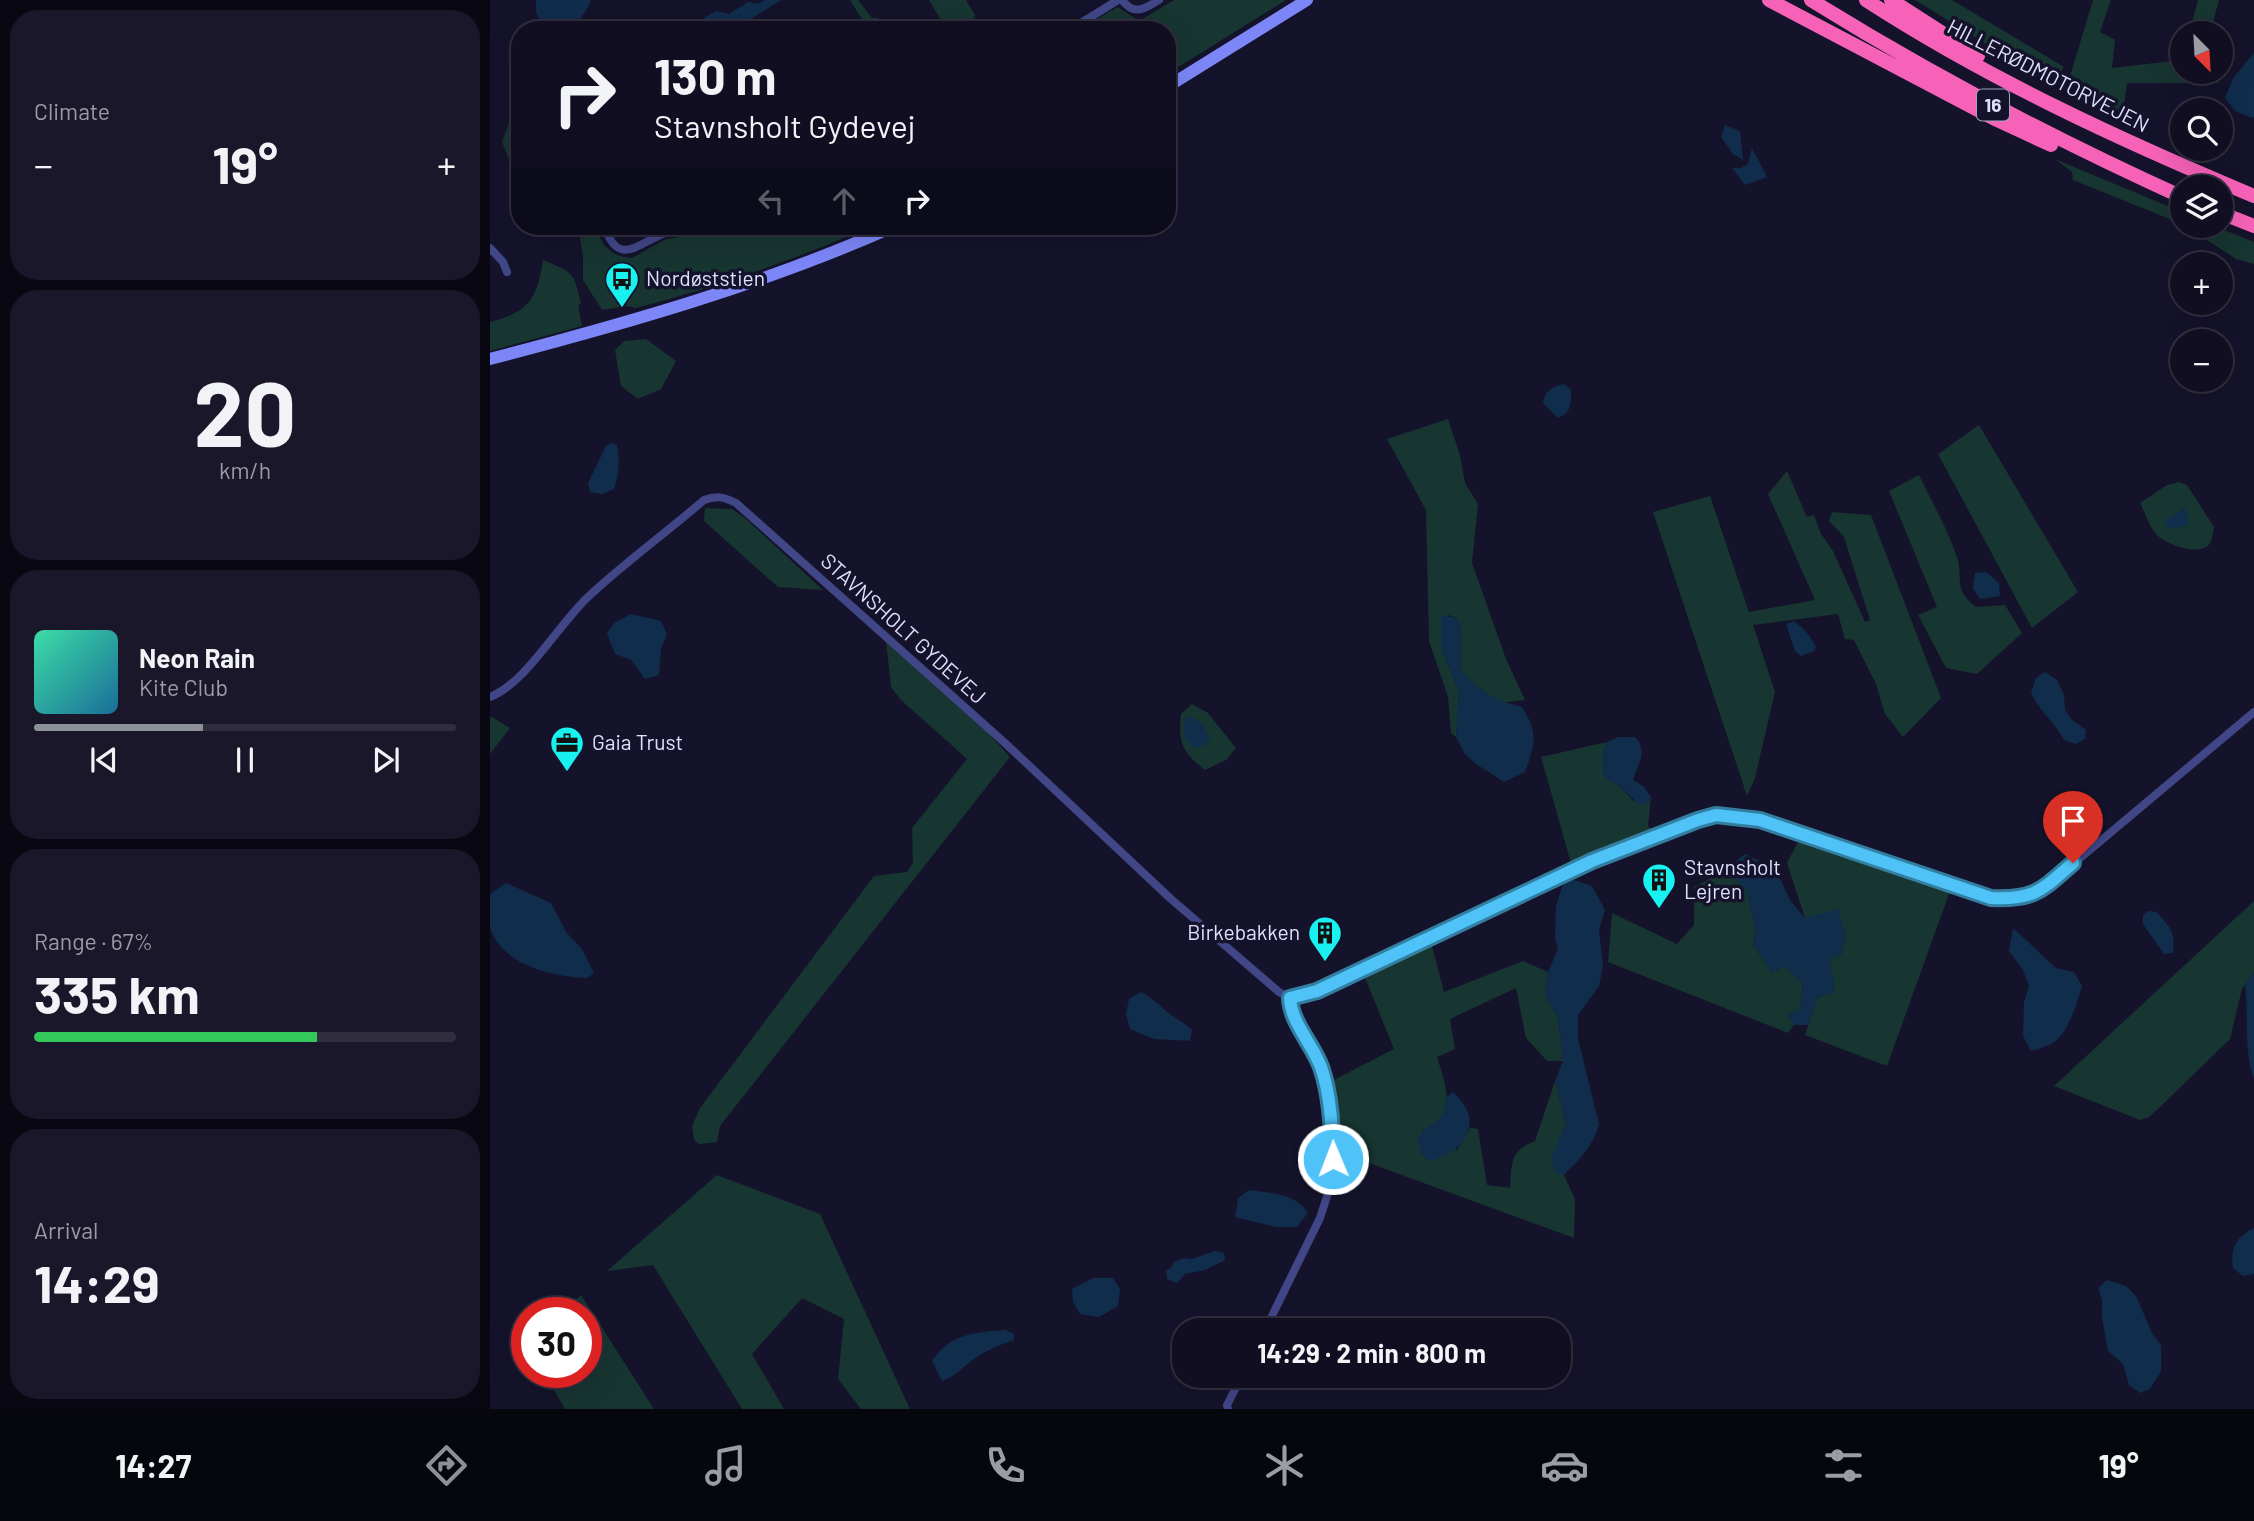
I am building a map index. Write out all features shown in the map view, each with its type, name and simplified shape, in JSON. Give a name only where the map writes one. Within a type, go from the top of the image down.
[{"type":"highway","points":[[1769,0],[2010,126],[2071,155],[2101,160]]},
{"type":"highway","name":"16","points":[[1811,0],[1999,109],[2170,192]]},
{"type":"highway","name":"HILLERØDMOTORVEJEN","points":[[1866,0],[2014,86],[2112,134],[2254,196]]},
{"type":"highway","points":[[1891,0],[1983,59],[2014,86]]},
{"type":"highway","points":[[2233,217],[2254,226]]},
{"type":"main road","points":[[1176,82],[1307,0]]},
{"type":"main road","points":[[490,359],[689,304],[875,235]]},
{"type":"street","points":[[1084,21],[1120,0],[1134,10],[1143,10],[1159,0]]},
{"type":"street","points":[[608,235],[612,244],[622,250],[633,250],[660,235]]},
{"type":"street","points":[[490,248],[503,262],[507,272]]},
{"type":"street","name":"STAVNSHOLT GYDEVEJ","points":[[490,697],[519,677],[588,597],[704,500],[715,496],[724,497],[736,503],[984,724],[1171,898],[1279,992],[1290,998]]},
{"type":"street","points":[[1271,1318],[1320,1218],[1333,1178],[1332,1121],[1321,1069],[1312,1046],[1290,1011],[1290,998],[1317,991],[1592,861],[1716,815],[1760,820],[1991,898],[2018,900],[2041,891],[2254,712]]},
{"type":"street","points":[[1228,1409],[1227,1405],[1236,1388]]},
{"type":"green space","points":[[850,0],[858,0],[872,18],[878,18],[880,21],[863,21]]},
{"type":"green space","points":[[929,0],[966,0],[975,15],[974,21],[942,21]]},
{"type":"green space","points":[[1174,0],[1286,0],[1176,68],[1176,21],[1139,21]]},
{"type":"green space","points":[[1915,0],[1952,0],[2064,67],[2057,79],[2043,79]]},
{"type":"green space","points":[[2093,0],[2111,0],[2100,32],[2115,40],[2112,68],[2170,61],[2170,83],[2127,83],[2123,112],[2108,114],[2065,93]]},
{"type":"green space","points":[[2198,0],[2219,0],[2213,21],[2192,21]]},
{"type":"green space","points":[[1118,7],[1139,21],[1093,21]]},
{"type":"green space","points":[[511,118],[511,164],[502,142]]},
{"type":"green space","points":[[2055,159],[2170,207],[2170,219],[2073,180],[2072,172]]},
{"type":"green space","points":[[2233,234],[2254,242],[2254,264],[2236,259],[2233,252],[2225,252],[2204,238],[2233,238]]},
{"type":"green space","points":[[580,235],[600,235],[604,245],[613,253],[632,258],[666,239],[693,235],[850,235],[726,282],[636,308],[628,306],[602,310],[583,280]]},
{"type":"green space","points":[[543,260],[571,274],[574,279],[581,304],[578,305],[582,326],[490,351],[490,322],[514,314],[529,302],[538,285]]},
{"type":"green space","points":[[646,339],[676,361],[661,389],[638,399],[621,386],[615,350],[624,341]]},
{"type":"green space","points":[[1448,419],[1460,455],[1465,483],[1478,504],[1472,563],[1506,659],[1525,700],[1501,703],[1471,683],[1460,669],[1461,629],[1457,618],[1448,615],[1442,649],[1459,692],[1456,737],[1451,733],[1448,697],[1429,641],[1426,510],[1387,439]]},
{"type":"green space","points":[[1979,425],[2078,592],[2032,628],[1938,454]]},
{"type":"green space","points":[[1787,471],[1807,517],[1814,515],[1821,534],[1833,551],[1865,622],[1870,620],[1844,537],[1829,521],[1832,512],[1871,515],[1941,698],[1903,737],[1885,714],[1876,684],[1854,640],[1845,639],[1838,614],[1753,625],[1775,692],[1755,778],[1747,796],[1653,512],[1710,496],[1749,612],[1815,600],[1768,494]]},
{"type":"green space","points":[[1919,475],[1953,547],[1964,595],[1976,607],[2005,605],[2022,633],[1977,674],[1946,668],[1918,615],[1937,607],[1889,491]]},
{"type":"green space","points":[[2179,482],[2187,485],[2214,527],[2211,541],[2205,547],[2182,548],[2159,537],[2140,503],[2167,485]]},
{"type":"green space","points":[[705,508],[732,509],[745,518],[823,590],[778,587],[704,521]]},
{"type":"green space","points":[[886,641],[985,729],[1010,757],[720,1126],[717,1142],[699,1144],[694,1140],[692,1126],[700,1108],[874,876],[907,872],[913,863],[912,828],[967,759],[901,700],[891,687]]},
{"type":"green space","points":[[1192,704],[1208,713],[1236,748],[1226,760],[1205,770],[1191,758],[1181,740],[1181,714]]},
{"type":"green space","points":[[490,716],[510,728],[490,754]]},
{"type":"green space","points":[[1607,742],[1603,752],[1608,780],[1617,784],[1634,801],[1648,802],[1651,797],[1648,826],[1654,832],[1571,863],[1541,757]]},
{"type":"green space","points":[[1799,840],[1950,891],[1887,1066],[1805,1035],[1817,998],[1835,992],[1830,964],[1832,957],[1842,954],[1805,918],[1787,863]]},
{"type":"green space","points":[[1726,870],[1747,890],[1756,931],[1753,944],[1772,973],[1784,966],[1803,984],[1800,1010],[1788,1015],[1794,1025],[1788,1033],[1608,962],[1612,913],[1677,944],[1694,925],[1694,887]]},
{"type":"green space","points":[[2254,901],[2254,973],[2242,989],[2230,1039],[2159,1108],[2149,1117],[2140,1120],[2054,1086]]},
{"type":"green space","points":[[1432,946],[1444,992],[1523,961],[1548,972],[1545,994],[1558,1018],[1563,1061],[1547,1061],[1526,1038],[1516,988],[1450,1019],[1455,1049],[1437,1057],[1446,1091],[1446,1109],[1438,1123],[1423,1130],[1457,1150],[1470,1128],[1478,1129],[1487,1185],[1510,1188],[1516,1154],[1535,1141],[1555,1081],[1566,1123],[1559,1175],[1564,1175],[1575,1199],[1574,1238],[1339,1152],[1330,1082],[1394,1049],[1364,975]]},
{"type":"green space","points":[[717,1175],[820,1214],[910,1409],[861,1409],[838,1379],[844,1319],[802,1298],[752,1354],[784,1409],[742,1409],[653,1265],[607,1271]]},
{"type":"green space","points":[[602,1328],[654,1409],[565,1409],[553,1388],[602,1388]]},
{"type":"water","points":[[536,0],[591,0],[577,21],[540,21],[536,12]]},
{"type":"water","points":[[765,0],[781,0],[748,21],[704,21],[704,18],[716,11],[729,14],[748,2],[758,4]]},
{"type":"water","points":[[2254,53],[2254,117],[2235,111],[2233,98],[2225,98],[2233,84],[2233,78]]},
{"type":"water","points":[[1725,125],[1740,131],[1743,160],[1733,154],[1721,137]]},
{"type":"water","points":[[1752,148],[1767,177],[1745,185],[1732,168],[1741,168],[1748,164]]},
{"type":"water","points":[[1564,384],[1571,390],[1571,403],[1566,413],[1558,418],[1543,403],[1550,390]]},
{"type":"water","points":[[612,443],[617,445],[618,456],[614,489],[602,494],[590,492],[588,483],[606,446]]},
{"type":"water","points":[[2185,508],[2188,526],[2169,528],[2165,520]]},
{"type":"water","points":[[1986,572],[1999,583],[2000,596],[1980,599],[1973,589],[1975,573]]},
{"type":"water","points":[[631,614],[661,621],[667,634],[661,648],[659,675],[645,679],[631,660],[615,654],[607,633],[614,623]]},
{"type":"water","points":[[1441,615],[1457,618],[1461,629],[1460,669],[1487,694],[1522,707],[1531,725],[1534,739],[1525,772],[1504,782],[1465,754],[1456,737],[1459,692],[1442,649]]},
{"type":"water","points":[[1794,621],[1812,639],[1816,647],[1814,651],[1801,656],[1795,651],[1786,624]]},
{"type":"water","points":[[2045,672],[2057,680],[2064,695],[2065,710],[2071,719],[2086,730],[2085,739],[2076,744],[2064,740],[2031,693],[2036,678]]},
{"type":"water","points":[[1192,717],[1201,723],[1210,739],[1205,745],[1194,748],[1184,732],[1185,719]]},
{"type":"water","points":[[1618,737],[1635,737],[1639,743],[1642,753],[1633,780],[1644,787],[1651,797],[1648,802],[1640,805],[1603,774],[1603,752],[1607,742]]},
{"type":"water","points":[[1745,854],[1775,868],[1790,900],[1805,918],[1838,909],[1846,935],[1842,954],[1832,957],[1830,964],[1835,992],[1817,998],[1808,1025],[1794,1025],[1788,1015],[1800,1009],[1803,984],[1784,966],[1772,973],[1753,944],[1756,931],[1747,890],[1726,870]]},
{"type":"water","points":[[1571,879],[1592,886],[1605,910],[1599,930],[1603,966],[1599,986],[1578,1015],[1578,1039],[1599,1124],[1586,1151],[1564,1175],[1559,1175],[1551,1159],[1566,1123],[1555,1081],[1563,1061],[1558,1018],[1545,994],[1548,972],[1558,949],[1555,938],[1556,906],[1564,881]]},
{"type":"water","points":[[506,883],[551,903],[566,932],[582,949],[594,973],[587,978],[559,975],[530,966],[505,951],[490,927],[490,894]]},
{"type":"water","points":[[2148,911],[2157,912],[2169,927],[2173,935],[2173,953],[2164,954],[2143,924],[2143,915]]},
{"type":"water","points":[[2013,928],[2056,968],[2074,972],[2082,986],[2064,1032],[2053,1043],[2031,1051],[2023,1036],[2024,1002],[2029,986],[2023,970],[2009,951]]},
{"type":"water","points":[[2254,973],[2254,1078],[2247,1044],[2245,985]]},
{"type":"water","points":[[1141,992],[1192,1030],[1190,1041],[1154,1039],[1130,1029],[1126,1014],[1129,999]]},
{"type":"water","points":[[1453,1092],[1468,1113],[1468,1133],[1451,1152],[1427,1160],[1421,1153],[1418,1139],[1422,1132],[1442,1116],[1447,1097]]},
{"type":"water","points":[[1249,1190],[1290,1198],[1303,1206],[1308,1213],[1297,1227],[1276,1227],[1235,1217],[1238,1198]]},
{"type":"water","points":[[2254,1228],[2254,1274],[2243,1276],[2233,1268],[2232,1255],[2239,1239]]},
{"type":"water","points":[[1215,1251],[1224,1253],[1225,1260],[1205,1270],[1185,1274],[1177,1283],[1167,1279],[1166,1270],[1171,1268],[1174,1262]]},
{"type":"water","points":[[1093,1278],[1113,1278],[1120,1289],[1118,1306],[1099,1317],[1080,1314],[1073,1302],[1072,1289]]},
{"type":"water","points":[[2107,1280],[2126,1286],[2136,1296],[2153,1335],[2161,1345],[2161,1371],[2150,1389],[2140,1393],[2129,1385],[2123,1364],[2108,1351],[2098,1288]]},
{"type":"water","points":[[1005,1330],[1014,1334],[1014,1340],[984,1353],[942,1381],[932,1361],[947,1345],[964,1336]]},
{"type":"place","name":"Nordøststien","points":[[622,309]]},
{"type":"place","name":"Gaia Trust","points":[[567,773]]},
{"type":"place","name":"Stavnsholt Lejren","points":[[1659,910]]},
{"type":"place","name":"Birkebakken","points":[[1325,963]]},
{"type":"route","points":[[1333,1159],[1332,1121],[1321,1069],[1312,1046],[1290,1011],[1290,998],[1317,991],[1592,861],[1716,815],[1760,820],[1991,898],[2018,900],[2041,891],[2073,863]]}]
